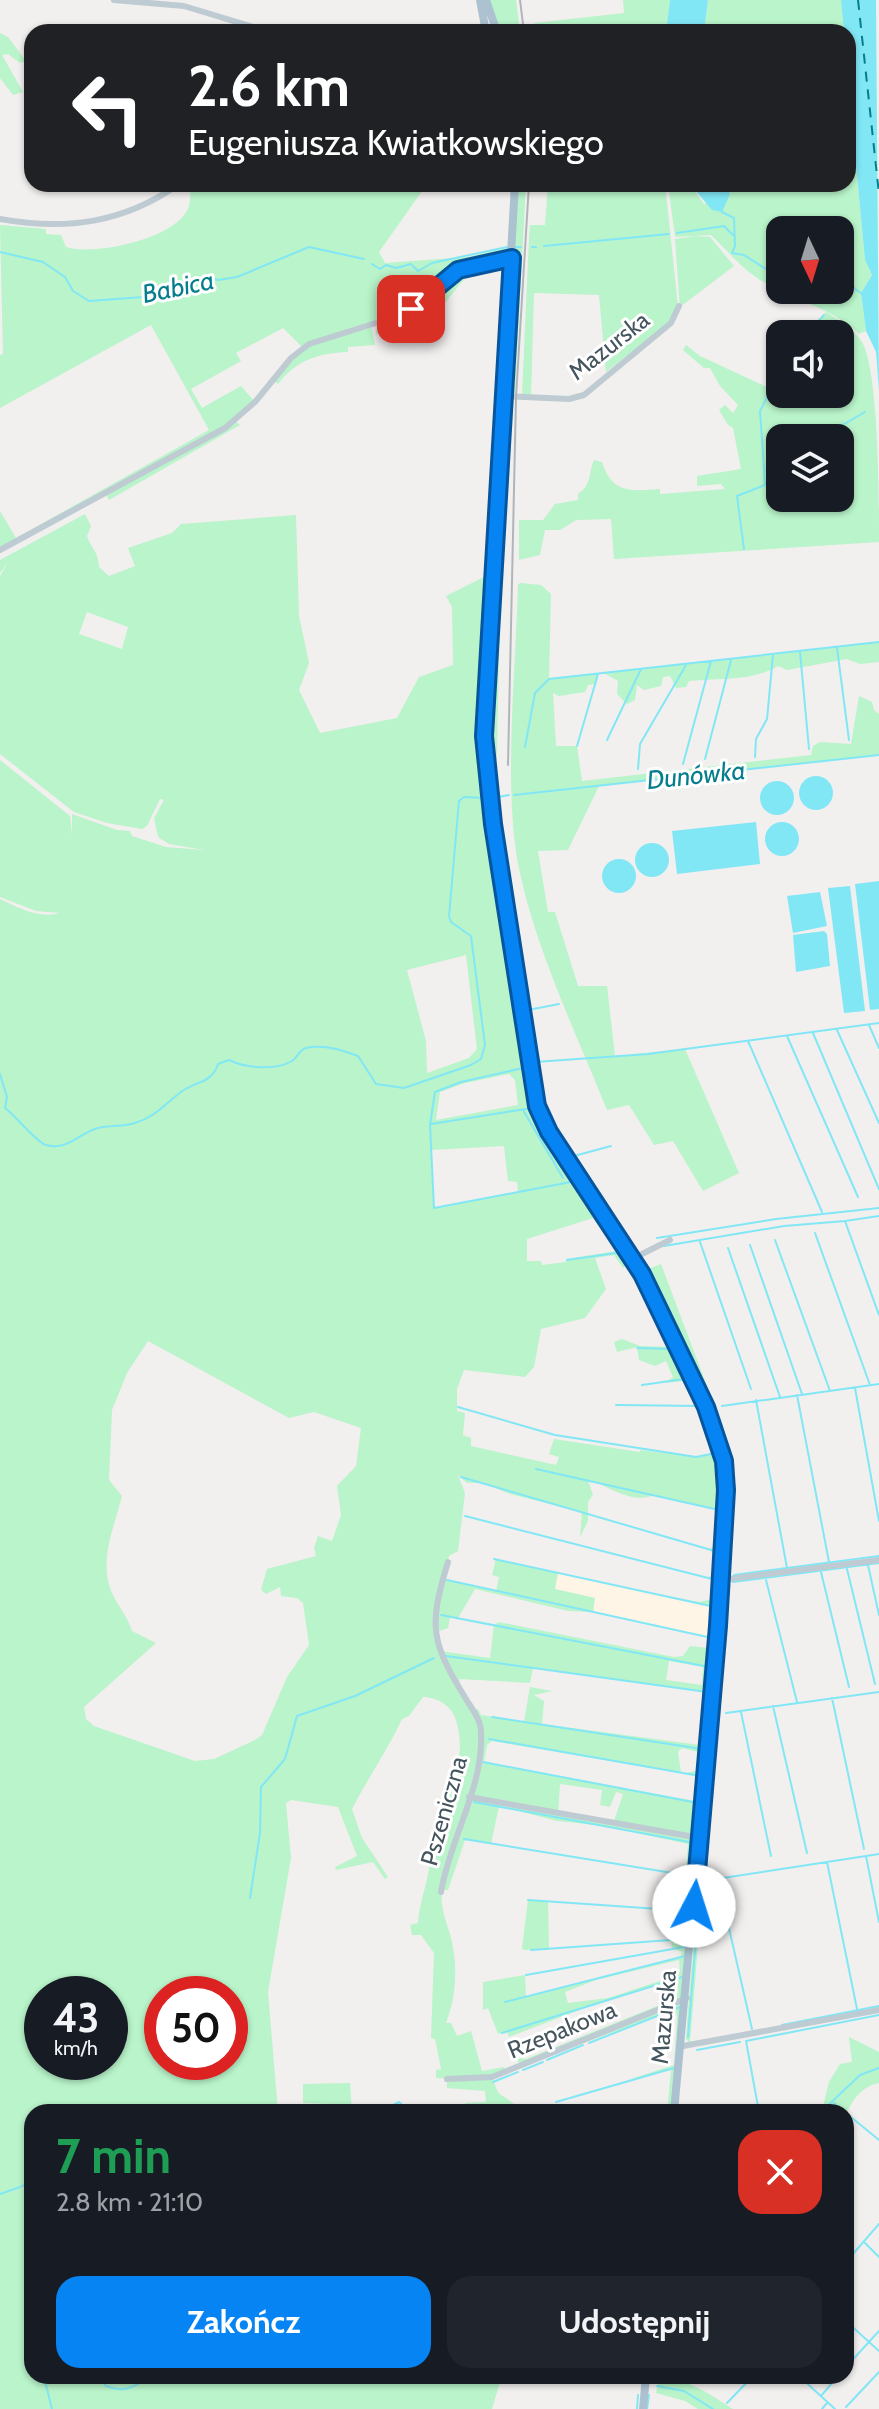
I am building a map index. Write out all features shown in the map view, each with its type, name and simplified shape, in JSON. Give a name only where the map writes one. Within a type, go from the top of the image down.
[{"type":"main road","points":[[480,0],[484,24]]},
{"type":"main road","points":[[486,0],[494,24]]},
{"type":"main road","name":"Mazurska","points":[[515,192],[484,736],[517,989],[542,1118],[634,1258],[700,1394],[720,1445],[726,1485],[687,1998],[675,2104]]},
{"type":"main road","points":[[643,2409],[645,2384]]},
{"type":"street","points":[[114,0],[174,2],[244,24]]},
{"type":"street","points":[[0,219],[89,224],[133,211],[165,192]]},
{"type":"street","points":[[0,550],[225,428],[255,402],[291,358],[309,344],[395,317],[458,270],[512,258]]},
{"type":"street","name":"Mazurska","points":[[503,396],[569,399],[584,395],[671,323],[679,306]]},
{"type":"street","points":[[634,1258],[670,1240]]},
{"type":"street","points":[[721,1580],[879,1560]]},
{"type":"street","name":"Pszeniczna","points":[[441,1892],[469,1797],[481,1728],[444,1667],[434,1621],[448,1562]]},
{"type":"street","points":[[469,1797],[700,1838]]},
{"type":"street","name":"Rzepakowa","points":[[447,2079],[492,2077],[687,1998]]},
{"type":"street","points":[[683,2046],[879,2010]]},
{"type":"shaded area","points":[[558,1573],[713,1607],[707,1637],[593,1612],[595,1598],[555,1589]]},
{"type":"green space","points":[[489,0],[516,0],[519,24],[497,24]]},
{"type":"green space","points":[[623,0],[670,0],[667,24],[534,24],[534,23],[624,13]]},
{"type":"green space","points":[[708,0],[841,0],[843,24],[705,24]]},
{"type":"green space","points":[[0,33],[8,37],[24,58],[20,63],[8,54],[2,55],[23,92],[13,95],[0,78]]},
{"type":"green space","points":[[856,165],[865,260],[872,275],[861,293],[866,331],[859,334],[854,330],[854,320],[840,320],[808,304],[854,304],[854,216],[766,216],[766,283],[741,265],[711,235],[675,237],[669,192],[696,192],[704,204],[729,192],[856,192]]},
{"type":"green space","points":[[190,192],[421,192],[379,252],[385,263],[467,257],[510,247],[509,258],[465,268],[404,312],[371,325],[375,345],[348,347],[348,352],[309,359],[292,369],[278,384],[272,380],[303,348],[283,328],[236,353],[241,361],[191,389],[202,408],[241,386],[255,402],[235,421],[240,425],[109,500],[106,494],[0,550],[0,511],[16,538],[209,430],[151,325],[0,408],[0,355],[3,354],[0,225],[46,229],[46,234],[61,235],[66,247],[94,249],[150,237],[180,220],[189,206]]},
{"type":"green space","points":[[517,192],[526,192],[515,395],[507,391]]},
{"type":"green space","points":[[547,192],[666,192],[678,306],[670,322],[606,372],[599,295],[534,293],[531,395],[522,395],[530,225],[545,225]]},
{"type":"green space","points":[[710,237],[734,266],[680,307],[675,239]]},
{"type":"green space","points":[[475,271],[433,314],[410,325],[376,334],[377,326],[415,308],[451,278]]},
{"type":"green space","points":[[826,312],[839,320],[819,320]]},
{"type":"green space","points":[[854,333],[860,339],[868,360],[875,410],[879,542],[614,559],[611,519],[576,520],[560,530],[545,530],[540,555],[519,560],[519,520],[543,520],[555,504],[578,500],[578,494],[588,483],[594,460],[602,462],[617,485],[632,490],[660,489],[660,494],[725,489],[721,484],[697,486],[697,476],[741,469],[733,428],[719,410],[725,405],[733,413],[738,405],[720,386],[710,368],[704,368],[683,350],[686,345],[700,356],[766,387],[766,408],[854,408]]},
{"type":"green space","points":[[85,514],[91,526],[87,536],[99,567],[109,576],[135,566],[128,548],[172,533],[181,524],[296,515],[299,616],[309,663],[299,690],[320,733],[397,718],[419,677],[453,665],[452,607],[446,596],[490,574],[481,713],[535,1107],[633,1263],[706,1412],[723,1470],[717,1607],[667,1596],[700,1602],[712,1599],[714,1580],[707,1578],[715,1574],[716,1557],[709,1549],[717,1545],[718,1510],[654,1495],[628,1496],[588,1480],[593,1495],[588,1502],[588,1521],[580,1537],[582,1512],[510,1494],[483,1483],[467,1483],[458,1475],[465,1493],[458,1551],[449,1556],[443,1579],[496,1591],[499,1577],[492,1575],[496,1559],[558,1573],[555,1589],[595,1598],[593,1612],[568,1611],[475,1589],[458,1618],[450,1617],[448,1628],[439,1631],[440,1651],[490,1658],[494,1625],[499,1622],[674,1657],[683,1656],[690,1646],[708,1648],[707,1637],[715,1639],[673,2104],[668,2104],[671,2070],[627,2080],[674,2065],[677,2016],[674,2010],[520,2066],[517,2058],[526,2059],[677,1998],[678,1978],[595,2004],[509,2037],[507,2032],[498,2034],[488,2008],[483,2010],[483,1982],[525,1975],[526,1997],[680,1958],[682,1952],[672,1948],[671,1940],[677,1939],[685,1925],[681,1911],[687,1884],[680,1874],[686,1868],[688,1844],[605,1826],[557,1821],[499,1806],[491,1844],[465,1840],[448,1890],[442,1890],[442,1907],[453,1945],[455,1968],[454,1990],[446,2023],[451,2023],[457,2036],[471,2031],[482,2071],[504,2067],[506,2072],[492,2078],[498,2092],[514,2104],[465,2104],[486,2102],[485,2091],[447,2088],[447,2079],[436,2078],[436,2070],[441,2069],[435,2039],[431,2038],[434,1953],[421,1935],[412,1935],[410,1925],[418,1923],[429,1869],[431,1833],[455,1772],[460,1739],[451,1710],[439,1701],[423,1697],[409,1716],[402,1719],[352,1809],[362,1838],[388,1877],[385,1879],[373,1862],[336,1870],[335,1867],[357,1856],[338,1807],[291,1800],[286,1803],[291,1858],[268,1992],[277,2104],[24,2104],[24,2384],[500,2384],[492,2409],[0,2409],[0,899],[37,914],[60,913],[36,911],[0,897],[0,760],[70,816],[72,835],[72,814],[117,830],[130,831],[132,836],[166,847],[205,850],[169,844],[158,837],[154,818],[164,800],[160,799],[147,826],[142,829],[107,823],[74,812],[0,754],[0,576],[8,562],[0,573],[0,560]],"holes":[[[87,612],[128,627],[122,649],[79,634]],[[466,955],[477,1049],[469,1058],[427,1073],[426,1041],[407,970]],[[509,1074],[515,1080],[518,1105],[436,1120],[440,1092]],[[504,1146],[508,1181],[517,1182],[518,1192],[434,1208],[431,1150]],[[593,1218],[617,1251],[542,1265],[541,1261],[527,1261],[527,1239]],[[614,1255],[623,1268],[630,1261],[671,1347],[640,1346],[622,1339],[614,1342],[617,1352],[637,1347],[639,1360],[655,1366],[666,1361],[673,1377],[666,1383],[683,1381],[687,1385],[705,1420],[712,1453],[696,1457],[554,1439],[549,1454],[559,1457],[556,1465],[471,1446],[471,1438],[463,1435],[465,1413],[457,1411],[457,1389],[464,1370],[525,1377],[534,1367],[541,1329],[585,1318],[606,1289],[595,1258]],[[148,1341],[289,1418],[314,1412],[361,1428],[356,1466],[337,1486],[341,1515],[332,1541],[318,1536],[314,1548],[316,1556],[267,1569],[261,1590],[266,1594],[280,1587],[281,1596],[297,1598],[303,1603],[309,1645],[287,1677],[262,1735],[214,1759],[195,1761],[94,1726],[86,1719],[84,1707],[156,1643],[132,1631],[108,1579],[107,1555],[122,1496],[109,1480],[112,1410],[127,1373]],[[669,1661],[703,1667],[702,1685],[666,1680]],[[533,1668],[703,1692],[700,1745],[542,1724],[544,1701],[534,1695],[552,1691],[530,1687],[524,1722],[481,1715],[478,1709],[473,1711],[458,1686],[460,1679],[530,1683]],[[492,1741],[681,1773],[678,1752],[682,1748],[698,1752],[696,1771],[685,1773],[695,1775],[695,1801],[484,1762],[487,1745]],[[560,1784],[602,1790],[600,1805],[610,1807],[616,1792],[623,1794],[613,1824],[558,1814]],[[679,1960],[680,1971],[675,1976],[608,1998],[568,2003],[565,1992],[596,1980]]]},
{"type":"green space","points":[[502,521],[497,753],[496,765],[489,767],[486,723],[498,522]]},
{"type":"green space","points":[[518,584],[541,585],[551,594],[549,678],[598,673],[595,684],[588,685],[585,692],[559,696],[553,693],[556,746],[577,746],[582,781],[811,755],[813,746],[820,742],[851,744],[859,696],[872,702],[879,714],[879,755],[599,786],[568,850],[538,851],[548,912],[555,912],[578,986],[607,986],[615,1056],[685,1049],[739,1173],[703,1191],[673,1141],[654,1145],[629,1105],[607,1110],[533,922],[517,858],[511,793]]},
{"type":"green space","points":[[879,642],[879,662],[860,664],[847,659],[787,670],[778,666],[757,675],[689,681],[686,687],[676,688],[670,676],[663,677],[661,686],[644,690],[637,685],[635,700],[627,704],[617,694],[618,681],[604,673]]},
{"type":"green space","points":[[661,1264],[722,1426],[735,1492],[690,2043],[686,2039],[719,1649],[728,1485],[725,1458],[643,1271]]},
{"type":"green space","points":[[528,1900],[548,1901],[549,1949],[522,1948]]},
{"type":"green space","points":[[849,2037],[879,2052],[879,2083],[858,2094],[851,2104],[824,2104],[829,2082],[840,2064],[852,2062]]},
{"type":"green space","points":[[350,2083],[351,2104],[303,2103],[303,2084]]},
{"type":"green space","points":[[658,2384],[689,2384],[733,2409],[698,2409],[685,2401],[656,2393]]},
{"type":"water","points":[[670,0],[708,0],[705,24],[667,24]]},
{"type":"water","points":[[841,0],[876,0],[879,391],[876,352],[866,331],[861,293],[872,275],[865,260],[856,165],[856,24],[843,24]]},
{"type":"water","points":[[697,192],[729,192],[722,212],[712,210]]},
{"type":"water","points":[[816,776],[828,781],[833,793],[828,805],[816,810],[804,805],[799,793],[804,781]]},
{"type":"water","points":[[777,781],[789,786],[794,798],[789,810],[777,815],[765,810],[760,798],[765,786]]},
{"type":"water","points":[[756,822],[760,864],[677,874],[672,831]]},
{"type":"water","points":[[782,822],[794,827],[799,839],[794,851],[782,856],[770,851],[765,839],[770,827]]},
{"type":"water","points":[[652,843],[664,848],[669,860],[664,872],[652,877],[640,872],[635,860],[640,848]]},
{"type":"water","points":[[619,859],[631,864],[636,876],[631,888],[619,893],[607,888],[602,876],[607,864]]},
{"type":"water","points":[[879,881],[879,1009],[870,1010],[855,884]]},
{"type":"water","points":[[850,886],[865,1011],[844,1013],[828,888]]},
{"type":"water","points":[[820,892],[827,926],[793,933],[787,896]]},
{"type":"water","points":[[824,931],[827,934],[830,966],[796,972],[793,935]]},
{"type":"waterway","points":[[722,212],[734,218],[735,246],[732,253],[744,255],[766,269]]},
{"type":"waterway","name":"Babica","points":[[677,233],[724,226],[733,235]]},
{"type":"waterway","name":"Babica","points":[[544,246],[669,234]]},
{"type":"waterway","name":"Babica","points":[[0,252],[43,262],[65,277],[73,291],[89,301],[143,297],[207,277],[218,280],[237,277],[309,247],[364,259]]},
{"type":"waterway","name":"Babica","points":[[372,264],[380,269],[386,265],[396,268],[411,264],[418,271],[432,263],[507,247]]},
{"type":"waterway","name":"Babica","points":[[515,247],[521,247]]},
{"type":"waterway","points":[[854,288],[862,294]]},
{"type":"waterway","points":[[819,320],[824,315]]},
{"type":"waterway","points":[[764,469],[760,411],[766,399]]},
{"type":"waterway","points":[[844,424],[865,412]]},
{"type":"waterway","points":[[744,549],[737,496],[765,485],[766,470]]},
{"type":"waterway","points":[[525,747],[535,693],[549,679],[879,642]]},
{"type":"waterway","points":[[837,648],[849,740]]},
{"type":"waterway","points":[[800,652],[809,749]]},
{"type":"waterway","points":[[755,757],[756,739],[767,719],[773,655]]},
{"type":"waterway","points":[[705,759],[731,660]]},
{"type":"waterway","points":[[683,764],[711,661]]},
{"type":"waterway","points":[[638,769],[640,744],[686,665]]},
{"type":"waterway","points":[[607,740],[641,669]]},
{"type":"waterway","points":[[577,746],[598,674]]},
{"type":"waterway","name":"Dunówka","points":[[514,795],[879,755]]},
{"type":"waterway","name":"Dunówka","points":[[498,797],[509,795]]},
{"type":"waterway","name":"Dunówka","points":[[0,1074],[7,1097],[5,1108],[37,1140],[46,1145],[61,1146],[91,1130],[126,1125],[154,1114],[186,1088],[207,1079],[218,1064],[229,1060],[269,1067],[292,1061],[306,1048],[332,1048],[358,1056],[376,1084],[404,1088],[471,1065],[481,1059],[485,1045],[471,936],[451,922],[449,916],[459,801],[464,797],[485,798]]},
{"type":"waterway","points":[[497,797],[513,914]]},
{"type":"waterway","points":[[514,923],[530,1038]]},
{"type":"waterway","points":[[528,1010],[559,1004]]},
{"type":"waterway","points":[[535,1062],[648,1054],[879,1023]]},
{"type":"waterway","points":[[869,1025],[879,1048]]},
{"type":"waterway","points":[[837,1030],[879,1123]]},
{"type":"waterway","points":[[813,1033],[879,1189]]},
{"type":"waterway","points":[[787,1036],[858,1197]]},
{"type":"waterway","points":[[748,1041],[822,1212]]},
{"type":"waterway","points":[[534,1064],[539,1093]]},
{"type":"waterway","points":[[523,1068],[461,1082],[435,1092],[430,1125],[434,1208],[576,1181]]},
{"type":"waterway","points":[[431,1124],[532,1108]]},
{"type":"waterway","points":[[523,1110],[563,1178]]},
{"type":"waterway","points":[[545,1114],[636,1253]]},
{"type":"waterway","points":[[574,1156],[611,1146]]},
{"type":"waterway","points":[[584,1192],[602,1220]]},
{"type":"waterway","points":[[657,1238],[776,1219],[879,1208]]},
{"type":"waterway","points":[[845,1221],[879,1216]]},
{"type":"waterway","points":[[664,1246],[784,1226],[845,1221],[879,1315]]},
{"type":"waterway","points":[[815,1233],[870,1385]]},
{"type":"waterway","points":[[775,1240],[830,1391]]},
{"type":"waterway","points":[[700,1242],[751,1389]]},
{"type":"waterway","points":[[750,1245],[802,1394]]},
{"type":"waterway","points":[[728,1248],[780,1397]]},
{"type":"waterway","points":[[567,1260],[623,1252]]},
{"type":"waterway","points":[[639,1259],[704,1395]]},
{"type":"waterway","points":[[633,1268],[671,1346]]},
{"type":"waterway","points":[[637,1348],[672,1349],[687,1379]]},
{"type":"waterway","points":[[642,1385],[684,1379]]},
{"type":"waterway","points":[[689,1384],[693,1392]]},
{"type":"waterway","points":[[722,1406],[879,1384]]},
{"type":"waterway","points":[[855,1388],[879,1521]]},
{"type":"waterway","points":[[797,1395],[829,1562]]},
{"type":"waterway","points":[[756,1400],[787,1568]]},
{"type":"waterway","points":[[616,1405],[700,1406]]},
{"type":"waterway","points":[[458,1407],[555,1435],[696,1457],[716,1453]]},
{"type":"waterway","points":[[708,1424],[713,1436]]},
{"type":"waterway","points":[[720,1467],[721,1482]]},
{"type":"waterway","points":[[536,1469],[719,1510]]},
{"type":"waterway","points":[[461,1477],[718,1552]]},
{"type":"waterway","points":[[465,1516],[716,1580]]},
{"type":"waterway","points":[[734,1575],[879,1556]]},
{"type":"waterway","points":[[494,1559],[715,1607]]},
{"type":"waterway","points":[[733,1582],[879,1563]]},
{"type":"waterway","points":[[868,1565],[879,1615]]},
{"type":"waterway","points":[[847,1569],[875,1684]]},
{"type":"waterway","points":[[821,1572],[849,1687]]},
{"type":"waterway","points":[[447,1580],[712,1638]]},
{"type":"waterway","points":[[766,1580],[797,1702]]},
{"type":"waterway","points":[[709,1678],[714,1612]]},
{"type":"waterway","points":[[441,1615],[709,1667]]},
{"type":"waterway","points":[[446,1656],[707,1692]]},
{"type":"waterway","points":[[250,1898],[260,1833],[261,1787],[285,1759],[297,1716],[355,1696],[434,1658]]},
{"type":"waterway","points":[[704,1739],[708,1689]]},
{"type":"waterway","points":[[726,1713],[879,1692]]},
{"type":"waterway","points":[[832,1698],[864,1849]]},
{"type":"waterway","points":[[773,1706],[807,1853]]},
{"type":"waterway","points":[[741,1712],[771,1856]]},
{"type":"waterway","points":[[492,1717],[702,1749]]},
{"type":"waterway","points":[[489,1739],[700,1776]]},
{"type":"waterway","points":[[483,1762],[698,1803]]},
{"type":"waterway","points":[[474,1802],[695,1843]]},
{"type":"waterway","points":[[464,1839],[691,1876]]},
{"type":"waterway","points":[[866,1856],[879,1854]]},
{"type":"waterway","points":[[710,1880],[866,1856],[879,1922]]},
{"type":"waterway","points":[[827,1862],[857,2009]]},
{"type":"waterway","points":[[688,1919],[692,1869]]},
{"type":"waterway","points":[[718,1880],[752,2029]]},
{"type":"waterway","points":[[688,2037],[700,1890]]},
{"type":"waterway","points":[[528,1900],[688,1911]]},
{"type":"waterway","points":[[531,1950],[685,1939]]},
{"type":"waterway","points":[[526,1975],[684,1947]]},
{"type":"waterway","points":[[505,2002],[685,1956]]},
{"type":"waterway","points":[[502,2033],[682,1977]]},
{"type":"waterway","points":[[782,2025],[879,2006]]},
{"type":"waterway","points":[[589,2043],[680,2007]]},
{"type":"waterway","points":[[758,2104],[746,2041],[879,2015]]},
{"type":"waterway","points":[[697,2050],[740,2042]]},
{"type":"waterway","points":[[547,2060],[583,2045]]},
{"type":"waterway","points":[[523,2070],[543,2062]]},
{"type":"waterway","points":[[556,2102],[674,2068]]},
{"type":"waterway","points":[[829,2104],[860,2075],[879,2068]]},
{"type":"waterway","points":[[493,2082],[518,2072]]},
{"type":"waterway","points":[[395,2104],[401,2104]]},
{"type":"waterway","points":[[854,2120],[879,2140]]},
{"type":"waterway","points":[[0,2194],[20,2187]]},
{"type":"waterway","points":[[854,2253],[879,2224]]},
{"type":"waterway","points":[[865,2243],[879,2257]]},
{"type":"waterway","points":[[854,2328],[879,2351]]},
{"type":"waterway","points":[[854,2358],[879,2331]]},
{"type":"waterway","points":[[846,2407],[879,2372]]},
{"type":"waterway","points":[[46,2384],[52,2409]]},
{"type":"waterway","points":[[105,2384],[119,2389],[138,2384]]},
{"type":"waterway","points":[[727,2403],[745,2384]]},
{"type":"waterway","points":[[808,2384],[835,2409]]},
{"type":"waterway","points":[[821,2396],[831,2384]]},
{"type":"waterway","points":[[657,2386],[684,2391],[713,2409]]},
{"type":"waterway","points":[[637,2409],[638,2395]]},
{"type":"waterway","points":[[647,2409],[649,2395]]},
{"type":"waterway","points":[[822,2409],[827,2403]]},
{"type":"ferry route","points":[[858,0],[879,194]]},
{"type":"railway","points":[[520,0],[523,24]]},
{"type":"railway","points":[[508,765],[516,397],[529,192]]},
{"type":"route","points":[[411,309],[458,270],[512,258],[484,697],[487,774],[537,1106],[549,1132],[634,1258],[706,1407],[724,1461],[726,1490],[718,1626],[694,1906]]}]
